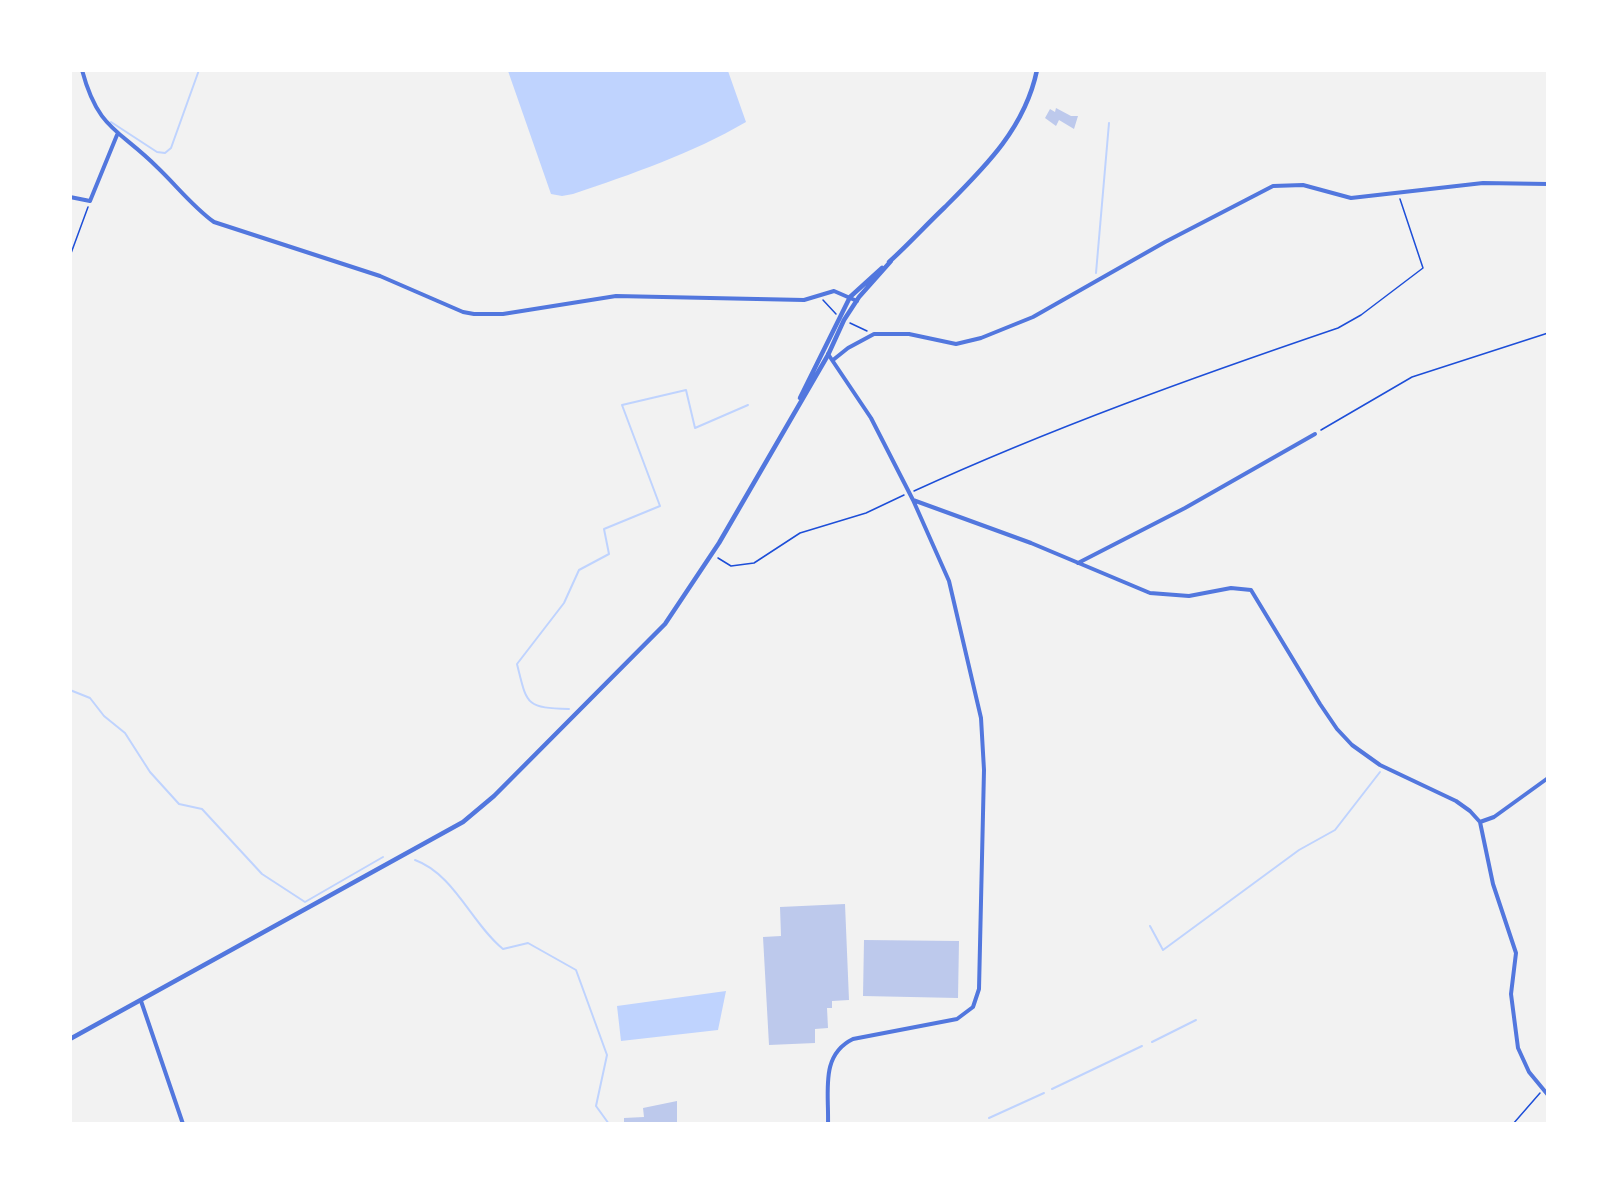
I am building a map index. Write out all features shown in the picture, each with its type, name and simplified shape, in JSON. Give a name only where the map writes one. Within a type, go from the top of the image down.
[{"type":"street","points":[[82,70],[93,104],[117,135],[150,159],[200,212],[214,222],[380,276],[463,312],[503,314],[638,294],[804,300],[834,291],[856,301]]},
{"type":"street","points":[[70,1038],[463,822],[494,796],[657,632],[679,604],[712,554],[788,424],[856,301],[891,261],[993,158],[1011,134],[1025,108],[1037,70]]},
{"type":"street","points":[[70,197],[90,201],[117,135]]},
{"type":"street","points":[[833,360],[848,348],[874,334],[909,334],[956,344],[981,338],[1033,318],[1165,242],[1273,186],[1303,185],[1351,198],[1483,183],[1548,184]]},
{"type":"street","points":[[788,424],[850,297],[891,261]]},
{"type":"street","points":[[823,350],[833,360],[871,418],[910,493],[949,581],[981,718],[984,770],[979,989],[973,1007],[957,1019],[854,1039],[840,1045],[832,1057],[829,1071],[828,1124]]},
{"type":"street","points":[[1077,564],[1185,508],[1315,434]]},
{"type":"street","points":[[913,500],[1031,543],[1077,564],[1150,592],[1189,596],[1231,588],[1251,590],[1320,704],[1337,729],[1352,745],[1380,765],[1456,801],[1480,822],[1492,884],[1516,953],[1511,994],[1518,1048],[1542,1091],[1548,1095]]},
{"type":"street","points":[[1480,822],[1494,817],[1548,778]]},
{"type":"street","points":[[141,1000],[183,1124]]},
{"type":"path","points":[[712,554],[731,566],[754,563],[800,533],[866,513],[1045,433],[1338,328],[1361,315],[1424,268],[1398,193]]},
{"type":"path","points":[[70,256],[90,201]]},
{"type":"path","points":[[1315,434],[1412,377],[1548,333]]},
{"type":"path","points":[[1513,1124],[1542,1091]]},
{"type":"water","points":[[508,71],[728,71],[746,122],[683,154],[639,171],[573,194],[562,196],[551,194]]},
{"type":"water","points":[[726,991],[718,1030],[621,1041],[617,1006]]},
{"type":"building","points":[[1056,108],[1071,116],[1078,116],[1074,129],[1059,120],[1056,126],[1045,118],[1050,109],[1055,112]]},
{"type":"building","points":[[845,904],[849,1000],[832,1001],[832,1008],[827,1008],[828,1028],[815,1029],[815,1043],[769,1045],[763,937],[781,936],[780,907]]},
{"type":"building","points":[[864,940],[959,941],[958,998],[863,996]]},
{"type":"building","points":[[677,1101],[677,1123],[624,1124],[624,1118],[644,1117],[643,1108]]},
{"type":"waterway","points":[[111,122],[157,152],[165,153],[171,148],[199,70]]},
{"type":"waterway","points":[[1096,273],[1109,123]]},
{"type":"waterway","points":[[569,709],[544,707],[530,701],[523,688],[517,664],[564,603],[579,570],[609,554],[604,529],[660,506],[622,405],[686,390],[695,428],[748,405]]},
{"type":"waterway","points":[[70,690],[90,698],[104,716],[125,733],[150,772],[179,804],[202,809],[262,874],[305,902],[383,857]]},
{"type":"waterway","points":[[1150,926],[1163,950],[1299,850],[1335,830],[1380,772]]},
{"type":"waterway","points":[[415,860],[441,876],[492,939],[503,949],[528,943],[576,970],[607,1055],[596,1106],[609,1124]]},
{"type":"waterway","points":[[1152,1042],[1196,1020]]},
{"type":"waterway","points":[[1052,1089],[1142,1046]]},
{"type":"waterway","points":[[989,1118],[1044,1093]]}]
